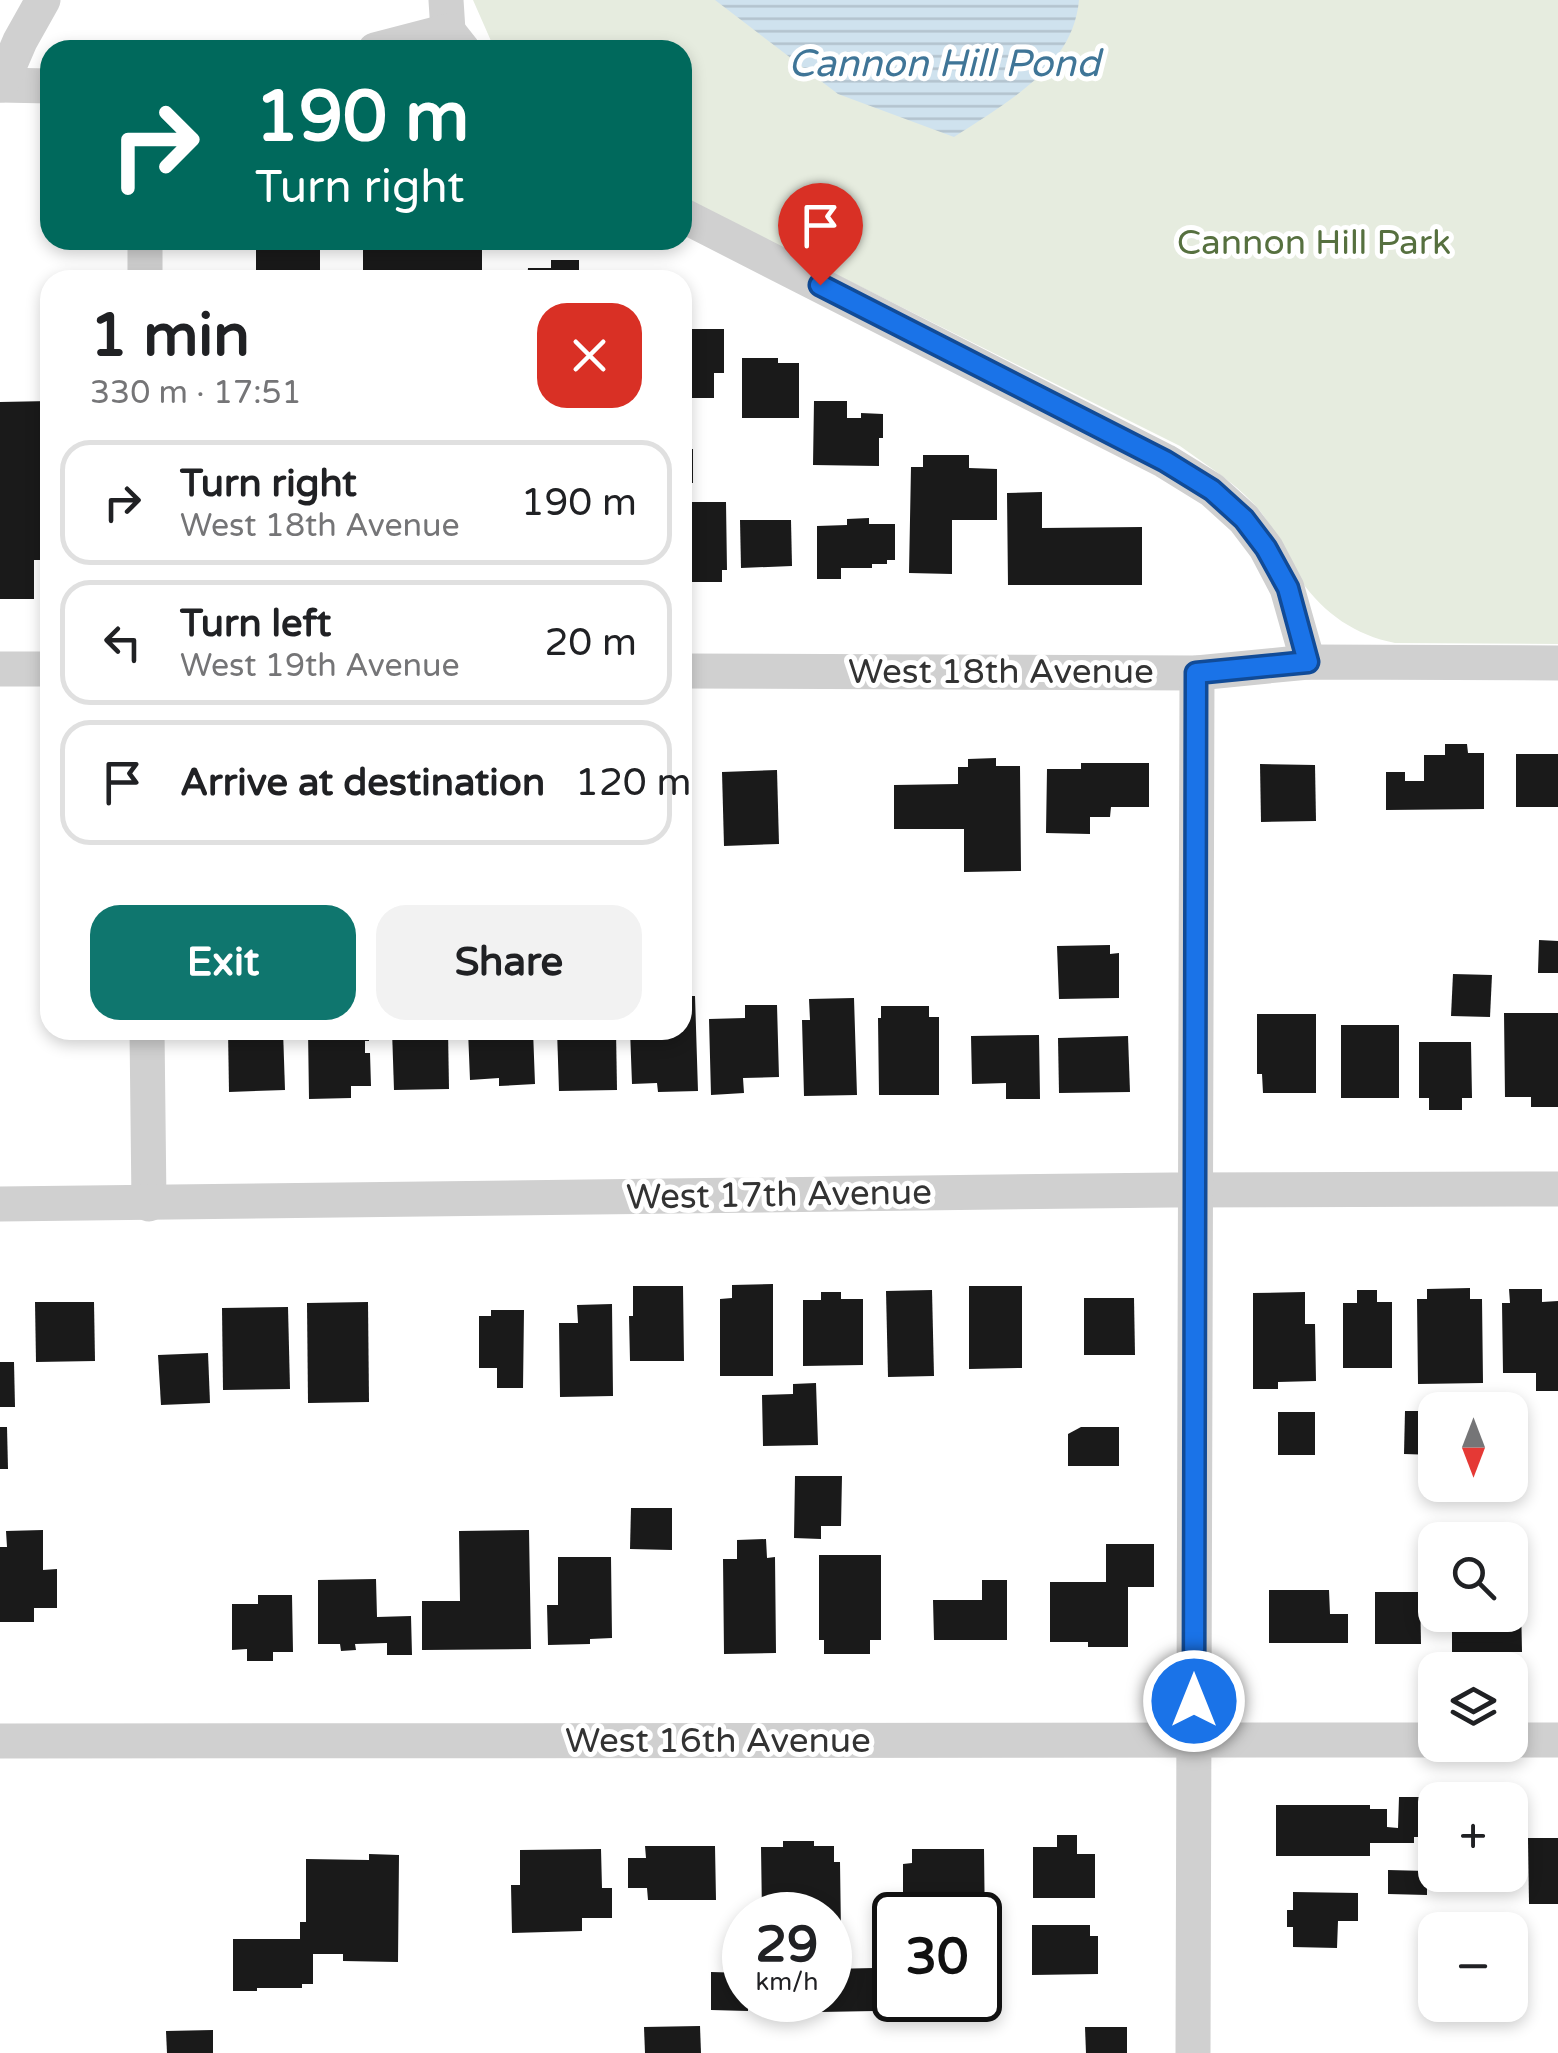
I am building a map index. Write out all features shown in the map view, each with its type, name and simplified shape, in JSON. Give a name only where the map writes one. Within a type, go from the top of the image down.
[{"type":"street","points":[[40,86],[0,85],[43,0]]},
{"type":"street","points":[[408,40],[452,27]]},
{"type":"street","points":[[692,220],[1165,461],[1212,490],[1244,519],[1266,548],[1288,588],[1308,662]]},
{"type":"street","name":"West 18th Avenue","points":[[692,671],[1196,673],[1308,662],[1558,663]]},
{"type":"street","points":[[0,669],[40,669]]},
{"type":"street","points":[[1193,2053],[1196,673]]},
{"type":"street","points":[[147,1040],[149,1204]]},
{"type":"street","name":"West 17th Avenue","points":[[0,1204],[1558,1189]]},
{"type":"street","name":"West 16th Avenue","points":[[0,1741],[1418,1740]]},
{"type":"street","points":[[1528,1740],[1558,1740]]},
{"type":"green space","name":"Cannon Hill Park","points":[[473,0],[1558,0],[1558,644],[1395,643],[1354,629],[1310,593],[1253,503],[1180,446],[692,202],[692,40],[491,40]]},
{"type":"water","name":"Cannon Hill Pond","points":[[715,0],[1079,0],[1074,24],[1050,64],[1014,97],[954,137],[838,94]]},
{"type":"building","points":[[256,250],[320,250],[320,270],[256,270]]},
{"type":"building","points":[[363,250],[482,250],[482,270],[363,270]]},
{"type":"building","points":[[551,260],[579,260],[579,270],[528,270],[551,268]]},
{"type":"building","points":[[692,329],[724,329],[724,373],[714,373],[714,398],[692,398]]},
{"type":"building","points":[[742,358],[778,358],[778,363],[799,363],[799,418],[742,418]]},
{"type":"building","points":[[40,401],[40,560],[34,560],[34,599],[0,599],[0,402]]},
{"type":"building","points":[[814,401],[847,401],[847,418],[861,418],[861,413],[883,414],[879,466],[813,465]]},
{"type":"building","points":[[923,455],[969,455],[969,468],[997,469],[997,520],[952,520],[952,574],[909,573],[911,467],[923,467]]},
{"type":"building","points":[[1042,492],[1042,528],[1142,527],[1142,585],[1008,585],[1007,493]]},
{"type":"building","points":[[692,502],[726,502],[727,570],[722,570],[722,582],[692,582]]},
{"type":"building","points":[[869,518],[869,524],[895,524],[895,560],[872,564],[872,568],[841,568],[841,579],[817,579],[817,526],[847,525],[847,519]]},
{"type":"building","points":[[740,520],[791,520],[792,566],[741,568]]},
{"type":"building","points":[[1445,744],[1467,744],[1468,753],[1484,753],[1484,809],[1386,810],[1386,772],[1405,772],[1405,781],[1424,781],[1424,755],[1445,755]]},
{"type":"building","points":[[1516,754],[1558,754],[1558,807],[1516,807]]},
{"type":"building","points":[[996,758],[996,766],[1020,766],[1021,871],[964,872],[964,829],[894,829],[894,785],[958,784],[958,767],[968,767],[968,759]]},
{"type":"building","points":[[1081,763],[1149,763],[1149,807],[1111,807],[1110,817],[1090,817],[1090,834],[1046,833],[1047,769],[1081,769]]},
{"type":"building","points":[[1260,764],[1315,765],[1316,821],[1261,822]]},
{"type":"building","points":[[777,770],[779,844],[724,846],[722,772]]},
{"type":"building","points":[[1539,940],[1558,941],[1558,973],[1538,973]]},
{"type":"building","points":[[1110,945],[1110,954],[1119,953],[1119,998],[1059,999],[1057,946]]},
{"type":"building","points":[[1453,974],[1492,975],[1490,1017],[1451,1016]]},
{"type":"building","points":[[695,996],[698,1091],[658,1092],[657,1083],[632,1084],[630,1040],[692,1040]]},
{"type":"building","points":[[854,998],[857,1095],[804,1096],[802,1020],[810,1020],[809,999]]},
{"type":"building","points":[[745,1005],[777,1005],[779,1077],[743,1078],[744,1093],[711,1095],[709,1019],[745,1018]]},
{"type":"building","points":[[881,1006],[929,1006],[929,1017],[939,1017],[939,1095],[879,1095]]},
{"type":"building","points":[[1504,1013],[1558,1013],[1558,1107],[1531,1107],[1531,1097],[1505,1097]]},
{"type":"building","points":[[1257,1014],[1316,1014],[1316,1093],[1263,1093],[1262,1074],[1257,1074]]},
{"type":"building","points":[[1341,1025],[1399,1025],[1399,1098],[1341,1098]]},
{"type":"building","points":[[1039,1035],[1040,1099],[1006,1099],[1006,1083],[972,1084],[971,1036]]},
{"type":"building","points":[[1128,1036],[1130,1092],[1059,1093],[1058,1038]]},
{"type":"building","points":[[228,1040],[283,1040],[285,1090],[229,1092]]},
{"type":"building","points":[[308,1040],[369,1040],[365,1041],[365,1053],[370,1053],[371,1086],[351,1086],[351,1098],[309,1099]]},
{"type":"building","points":[[392,1040],[448,1040],[449,1089],[394,1090]]},
{"type":"building","points":[[468,1040],[533,1040],[535,1084],[499,1086],[499,1078],[470,1080]]},
{"type":"building","points":[[557,1040],[616,1040],[617,1090],[559,1091]]},
{"type":"building","points":[[1419,1042],[1471,1042],[1472,1098],[1462,1098],[1462,1110],[1429,1110],[1429,1098],[1419,1098]]},
{"type":"building","points":[[773,1284],[773,1376],[720,1376],[720,1299],[732,1298],[732,1285]]},
{"type":"building","points":[[633,1286],[683,1286],[684,1361],[630,1361]]},
{"type":"building","points":[[969,1286],[1022,1286],[1022,1368],[969,1369]]},
{"type":"building","points":[[1470,1288],[1470,1299],[1482,1299],[1483,1383],[1418,1384],[1417,1299],[1427,1299],[1427,1289]]},
{"type":"building","points":[[1509,1289],[1542,1289],[1542,1302],[1558,1301],[1558,1391],[1536,1391],[1536,1373],[1503,1373],[1502,1303],[1510,1303]]},
{"type":"building","points":[[932,1290],[934,1376],[888,1377],[886,1291]]},
{"type":"building","points":[[1357,1290],[1377,1290],[1377,1302],[1392,1302],[1392,1368],[1343,1368],[1343,1303],[1357,1303]]},
{"type":"building","points":[[821,1292],[841,1292],[841,1299],[863,1299],[863,1365],[803,1366],[803,1300],[821,1300]]},
{"type":"building","points":[[1305,1292],[1305,1324],[1315,1324],[1316,1381],[1278,1382],[1278,1389],[1253,1389],[1253,1293]]},
{"type":"building","points":[[1084,1298],[1134,1298],[1135,1355],[1084,1355]]},
{"type":"building","points":[[35,1302],[94,1302],[95,1361],[36,1362]]},
{"type":"building","points":[[368,1302],[369,1402],[308,1403],[307,1303]]},
{"type":"building","points":[[612,1304],[613,1396],[560,1397],[559,1323],[578,1323],[577,1305]]},
{"type":"building","points":[[288,1307],[290,1389],[223,1390],[222,1308]]},
{"type":"building","points":[[491,1310],[524,1310],[523,1388],[497,1388],[497,1368],[479,1368],[479,1316],[491,1316]]},
{"type":"building","points":[[208,1353],[210,1403],[161,1405],[158,1355]]},
{"type":"building","points":[[0,1362],[14,1362],[15,1407],[0,1407]]},
{"type":"building","points":[[816,1383],[818,1445],[763,1446],[762,1395],[793,1394],[793,1384]]},
{"type":"building","points":[[1405,1411],[1418,1411],[1418,1454],[1404,1454]]},
{"type":"building","points":[[1278,1412],[1315,1412],[1315,1455],[1278,1455]]},
{"type":"building","points":[[0,1427],[7,1427],[8,1469],[0,1469]]},
{"type":"building","points":[[1081,1427],[1119,1427],[1119,1466],[1068,1466],[1068,1434]]},
{"type":"building","points":[[795,1476],[842,1476],[841,1526],[821,1526],[821,1539],[794,1538]]},
{"type":"building","points":[[631,1508],[672,1508],[672,1550],[630,1549]]},
{"type":"building","points":[[43,1530],[43,1570],[57,1569],[57,1608],[34,1608],[34,1622],[0,1622],[0,1547],[7,1547],[6,1531]]},
{"type":"building","points":[[529,1530],[531,1649],[422,1650],[422,1601],[460,1601],[459,1531]]},
{"type":"building","points":[[766,1539],[767,1558],[775,1557],[776,1653],[724,1654],[723,1559],[737,1559],[737,1540]]},
{"type":"building","points":[[1106,1544],[1154,1544],[1154,1587],[1128,1587],[1128,1647],[1050,1642],[1050,1582],[1106,1582]]},
{"type":"building","points":[[819,1555],[881,1555],[881,1640],[870,1640],[870,1654],[824,1654],[824,1640],[819,1640]]},
{"type":"building","points":[[558,1557],[611,1557],[612,1638],[590,1639],[590,1644],[548,1645],[547,1605],[558,1605]]},
{"type":"building","points":[[376,1579],[377,1617],[411,1616],[412,1655],[387,1655],[387,1643],[355,1644],[356,1650],[341,1651],[340,1644],[318,1644],[318,1580]]},
{"type":"building","points":[[982,1580],[1007,1580],[1007,1640],[934,1640],[933,1600],[982,1600]]},
{"type":"building","points":[[1269,1590],[1329,1590],[1330,1614],[1348,1614],[1348,1643],[1269,1643]]},
{"type":"building","points":[[1375,1592],[1418,1592],[1421,1644],[1375,1644]]},
{"type":"building","points":[[258,1595],[292,1595],[293,1652],[273,1652],[273,1661],[247,1661],[247,1649],[232,1650],[232,1604],[258,1604]]},
{"type":"building","points":[[1452,1632],[1522,1632],[1522,1652],[1452,1652]]},
{"type":"building","points":[[1399,1797],[1418,1797],[1418,1837],[1414,1837],[1414,1843],[1370,1843],[1370,1856],[1276,1856],[1276,1805],[1370,1805],[1370,1809],[1387,1809],[1387,1827],[1398,1828]]},
{"type":"building","points":[[1057,1835],[1077,1835],[1077,1854],[1095,1854],[1095,1898],[1033,1898],[1033,1847],[1057,1847]]},
{"type":"building","points":[[1528,1838],[1558,1838],[1558,1904],[1529,1904]]},
{"type":"building","points":[[783,1841],[814,1841],[814,1846],[834,1846],[834,1862],[840,1862],[840,1892],[762,1892],[761,1847],[783,1847]]},
{"type":"building","points":[[645,1846],[715,1846],[716,1900],[648,1900],[647,1888],[628,1888],[628,1858],[646,1858]]},
{"type":"building","points":[[601,1849],[602,1888],[612,1888],[612,1918],[582,1918],[582,1931],[512,1933],[511,1885],[520,1885],[520,1850]]},
{"type":"building","points":[[912,1849],[984,1849],[984,1892],[903,1892],[903,1864],[912,1863]]},
{"type":"building","points":[[369,1854],[399,1855],[398,1962],[343,1961],[343,1954],[313,1954],[313,1984],[302,1984],[302,1988],[233,1991],[233,1939],[300,1939],[300,1922],[306,1922],[306,1859],[369,1860]]},
{"type":"building","points":[[1388,1870],[1418,1871],[1418,1892],[1427,1892],[1427,1895],[1388,1894]]},
{"type":"building","points":[[1293,1892],[1358,1893],[1358,1921],[1338,1921],[1337,1948],[1293,1947],[1293,1927],[1287,1927],[1287,1910],[1293,1910]]},
{"type":"building","points":[[1032,1925],[1090,1925],[1090,1936],[1098,1936],[1098,1974],[1032,1975]]},
{"type":"building","points":[[852,1968],[872,1968],[872,2011],[852,2011]]},
{"type":"building","points":[[711,1972],[722,1972],[722,2010],[711,2010]]},
{"type":"building","points":[[700,2026],[701,2053],[645,2053],[644,2027]]},
{"type":"building","points":[[1085,2027],[1127,2027],[1127,2053],[1086,2053]]},
{"type":"building","points":[[213,2030],[213,2053],[167,2053],[166,2031]]},
{"type":"route","points":[[820,285],[1165,461],[1212,490],[1244,519],[1266,548],[1288,588],[1308,662],[1196,673],[1194,1701]]}]
